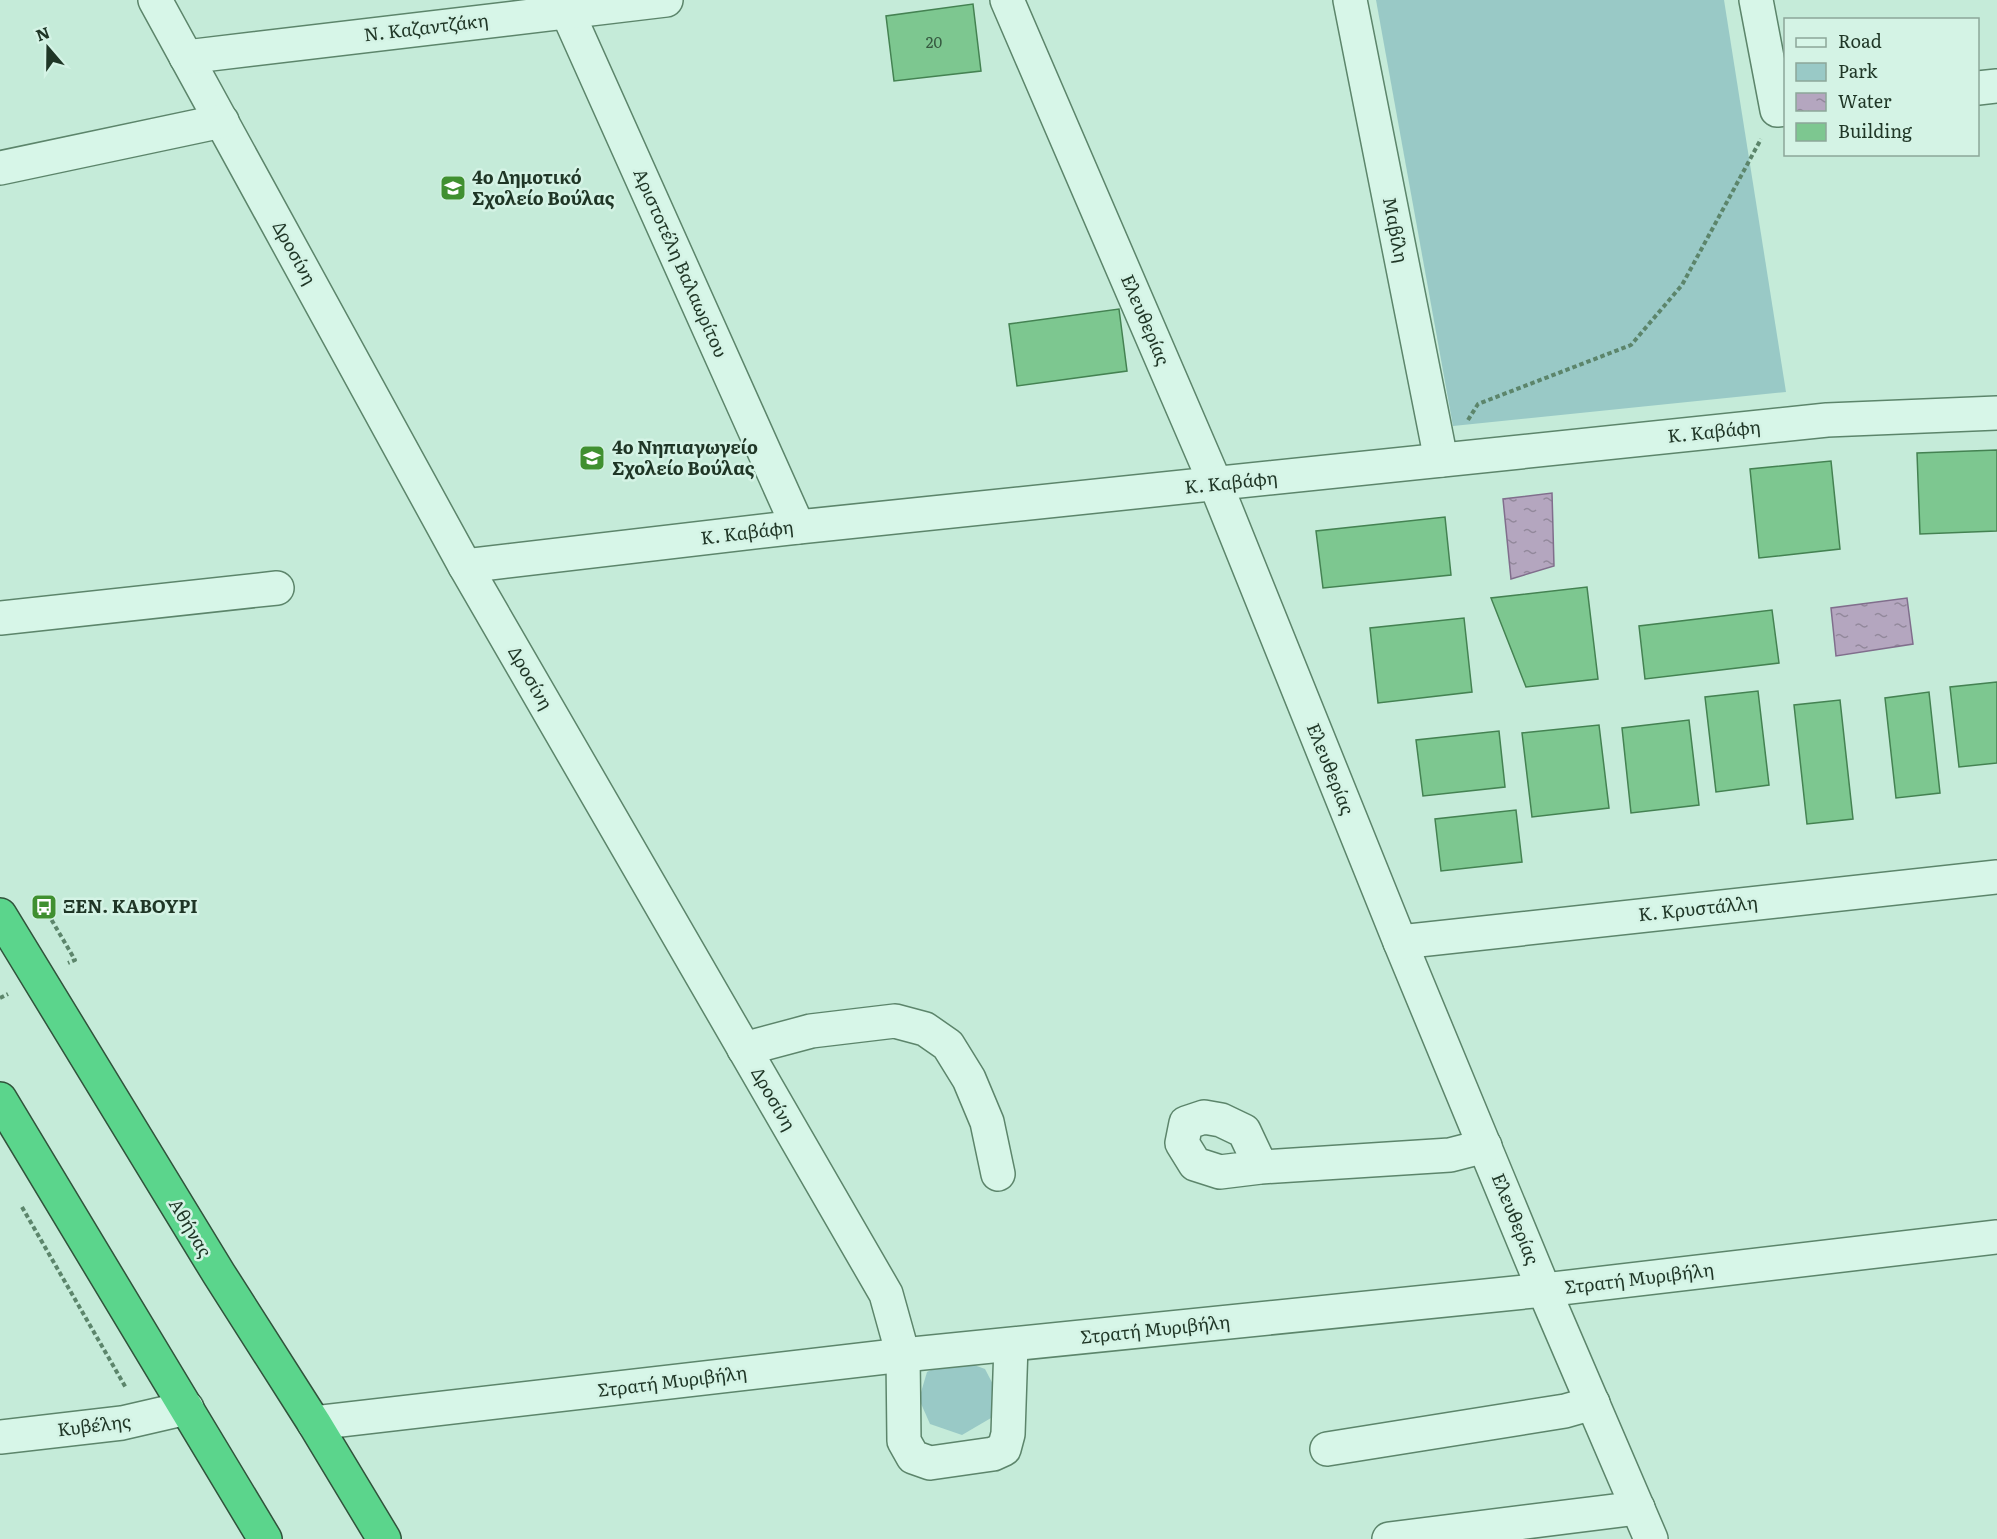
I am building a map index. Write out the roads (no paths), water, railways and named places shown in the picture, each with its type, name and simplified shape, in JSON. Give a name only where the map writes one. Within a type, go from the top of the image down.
[{"type":"highway","name":"Αθήνας","points":[[0,915],[212,1264],[314,1423],[384,1539]]},
{"type":"highway","points":[[0,1099],[265,1539]]},
{"type":"street","name":"Δροσίνη","points":[[155,0],[465,566],[886,1294],[903,1355],[904,1441],[913,1457],[930,1463],[993,1454],[1004,1449],[1008,1434],[1011,1345]]},
{"type":"street","name":"Ν. Καζαντζάκη","points":[[186,57],[564,5],[666,0]]},
{"type":"street","name":"Ελευθερίας","points":[[1007,0],[1216,485],[1400,942],[1544,1290],[1651,1539]]},
{"type":"street","name":"Μαβίλη","points":[[1350,0],[1441,460]]},
{"type":"street","points":[[1756,0],[1781,110]]},
{"type":"street","name":"Αριστοτέλη Βαλαωρίτου","points":[[564,5],[798,527]]},
{"type":"street","points":[[1979,88],[1997,86]]},
{"type":"street","points":[[0,168],[222,121]]},
{"type":"street","name":"Κ. Καβάφη","points":[[465,566],[798,527],[1827,420],[1997,413]]},
{"type":"street","points":[[0,618],[277,588]]},
{"type":"street","name":"Κ. Κρυστάλλη","points":[[1400,942],[1997,877]]},
{"type":"street","points":[[744,1049],[811,1031],[885,1022],[895,1021],[925,1029],[948,1045],[969,1079],[987,1122],[998,1174]]},
{"type":"street","points":[[1261,1167],[1450,1155],[1485,1146]]},
{"type":"street","name":"Στρατή Μυριβήλη","points":[[314,1423],[903,1355],[1544,1290],[1997,1237]]},
{"type":"street","points":[[1327,1449],[1565,1411],[1593,1403]]},
{"type":"street","name":"Κυβέλης","points":[[0,1437],[144,1419],[187,1408]]},
{"type":"street","points":[[1389,1539],[1638,1508]]},
{"type":"water","points":[[1552,493],[1554,566],[1511,579],[1503,499]]},
{"type":"water","points":[[1907,598],[1913,644],[1836,656],[1831,608]]},
{"type":"place","name":"4ο Δημοτικό Σχολείο Βούλας","points":[[453,188]]},
{"type":"place","name":"4ο Νηπιαγωγείο Σχολείο Βούλας","points":[[592,458]]},
{"type":"place","name":"ΞΕΝ. ΚΑΒΟΥΡΙ","points":[[44,907]]}]
